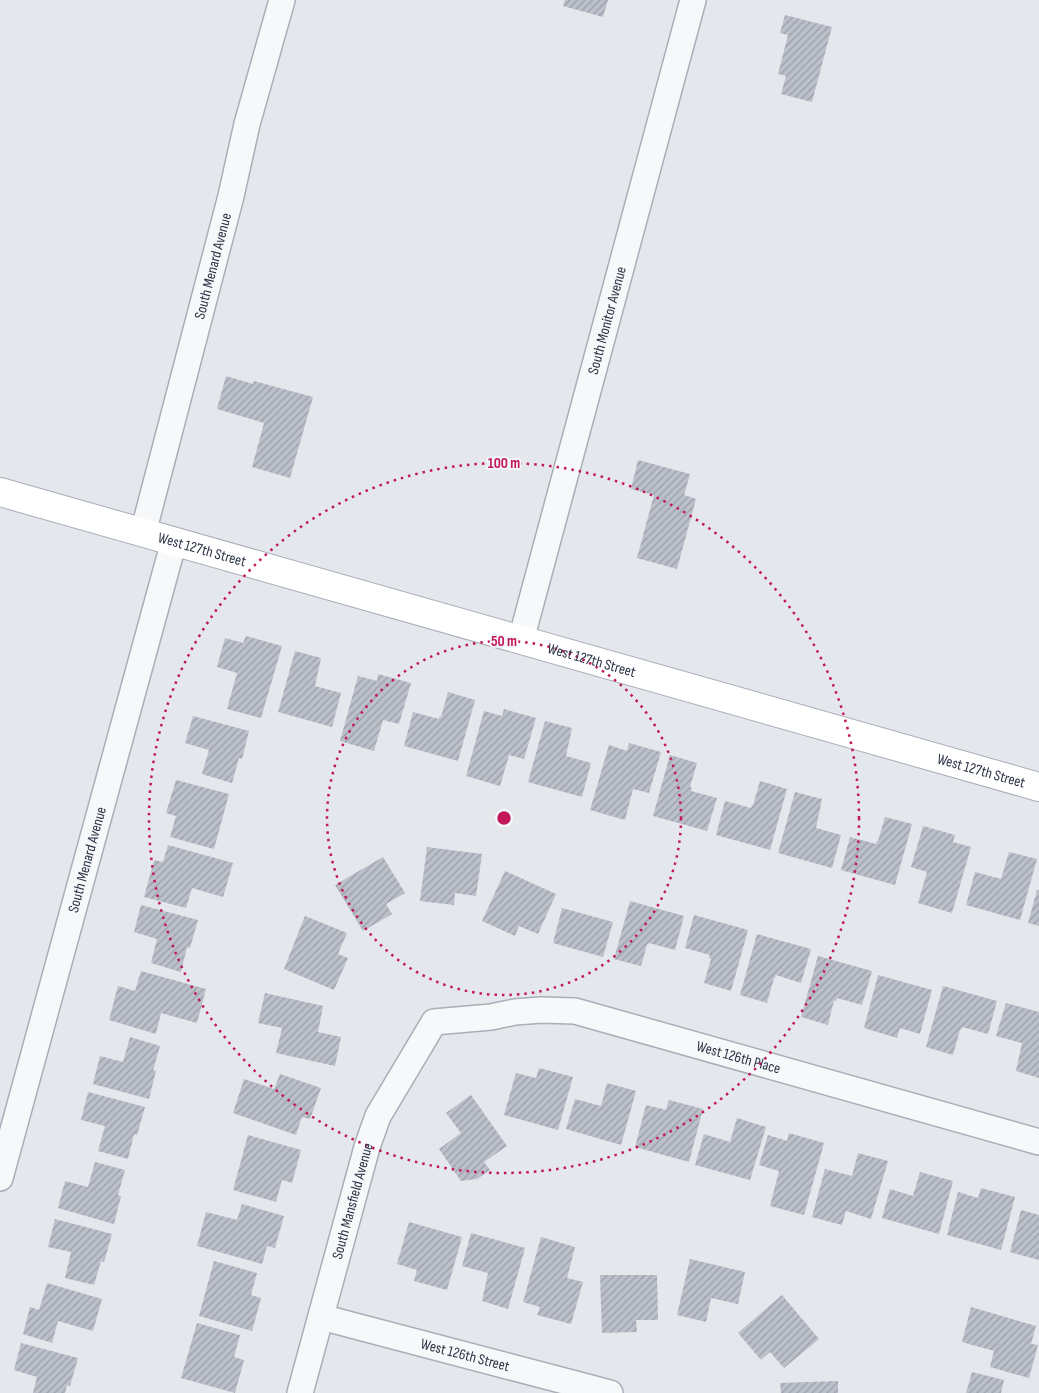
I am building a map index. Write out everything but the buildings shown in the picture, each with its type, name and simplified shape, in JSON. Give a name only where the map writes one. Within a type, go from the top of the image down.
[{"type":"main road","name":"West 127th Street","points":[[0,492],[1039,787]]},
{"type":"street","name":"South Menard Avenue","points":[[143,533],[231,196],[247,124],[282,0]]},
{"type":"street","name":"South Monitor Avenue","points":[[521,640],[693,0]]},
{"type":"street","name":"South Menard Avenue","points":[[0,1178],[174,541]]},
{"type":"street","name":"West 126th Place","points":[[434,1022],[541,1010],[575,1012],[1039,1142]]},
{"type":"street","name":"South Mansfield Avenue","points":[[300,1393],[367,1147],[378,1116],[434,1022]]},
{"type":"street","name":"West 126th Street","points":[[321,1317],[610,1393]]}]
